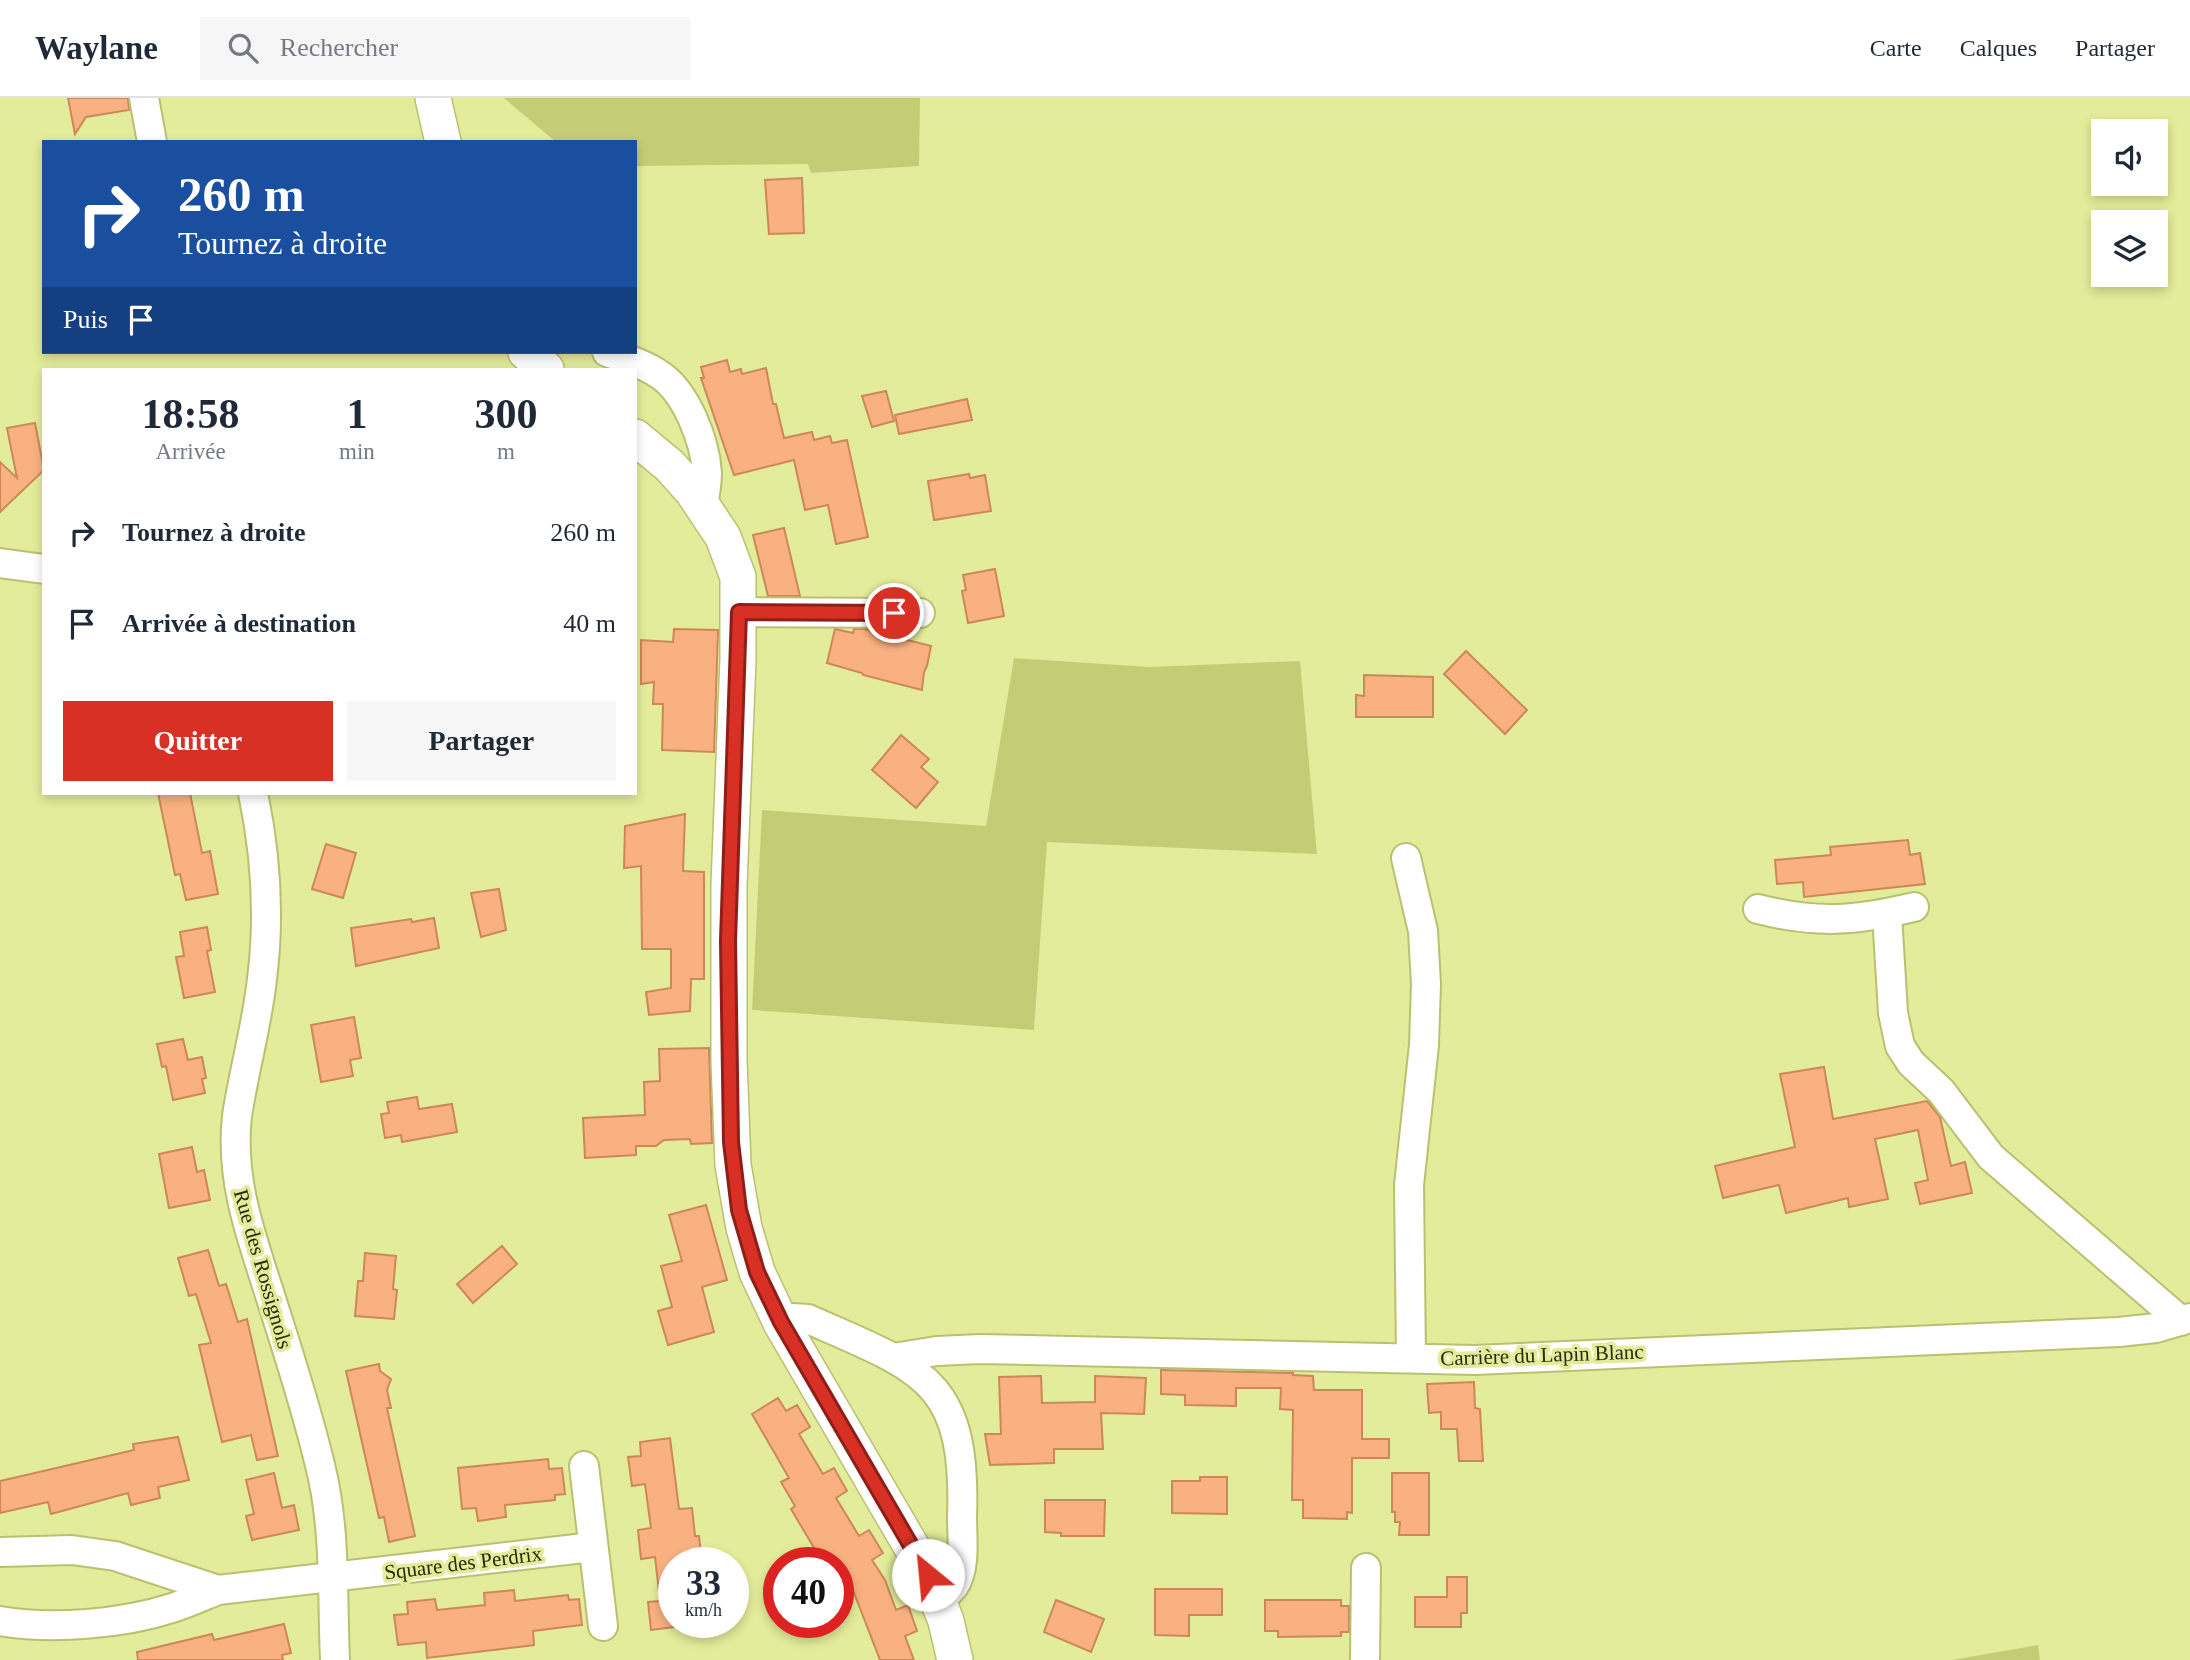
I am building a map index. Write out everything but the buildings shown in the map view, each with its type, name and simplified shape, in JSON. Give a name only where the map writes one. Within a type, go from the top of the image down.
[{"type":"street","points":[[144,98],[152,140]]},
{"type":"street","points":[[433,98],[443,140]]},
{"type":"street","points":[[528,354],[545,368]]},
{"type":"street","points":[[612,354],[658,373],[678,392],[686,404],[701,441],[705,460],[707,475],[703,506]]},
{"type":"street","points":[[637,439],[670,466],[703,506],[723,537],[734,565],[739,590],[729,885],[731,1142],[744,1228],[757,1272],[781,1322],[916,1552],[939,1601],[955,1660]]},
{"type":"street","points":[[0,563],[42,569]]},
{"type":"street","points":[[739,612],[920,614]]},
{"type":"street","name":"Rue des Rossignols","points":[[253,795],[263,850],[266,929],[258,1008],[234,1137],[237,1178],[246,1220],[309,1420],[321,1469],[329,1514],[335,1660]]},
{"type":"street","points":[[1406,858],[1423,931],[1426,984],[1424,1045],[1410,1176],[1411,1358]]},
{"type":"street","points":[[1758,909],[1824,920],[1862,919],[1900,910],[1894,1013],[1900,1046],[1911,1063],[1941,1091],[1991,1157],[2185,1320]]},
{"type":"street","points":[[781,1322],[800,1317],[808,1319],[893,1358],[919,1373],[931,1384],[947,1408],[958,1436],[963,1502],[961,1561],[955,1585],[939,1601]]},
{"type":"street","name":"Carrière du Lapin Blanc","points":[[893,1358],[970,1349],[1519,1359],[2140,1331],[2185,1320]]},
{"type":"street","points":[[584,1466],[603,1626]]},
{"type":"street","name":"Square des Perdrix","points":[[218,1590],[593,1547]]},
{"type":"street","points":[[0,1552],[72,1550],[115,1556],[218,1590]]},
{"type":"street","points":[[1365,1660],[1366,1568]]},
{"type":"street","points":[[0,1621],[57,1625],[107,1621],[173,1608],[218,1590]]},
{"type":"green space","points":[[504,98],[920,98],[919,166],[811,173],[808,164],[637,166],[637,140],[554,140]]},
{"type":"green space","points":[[1014,658],[1149,667],[1300,661],[1317,854],[1047,842],[1034,1030],[752,1010],[762,810],[986,826]]},
{"type":"green space","points":[[2038,1645],[2040,1660],[1952,1660]]},
{"type":"route","points":[[894,613],[739,612],[728,941],[731,1142],[739,1210],[765,1291],[928,1575]]}]
